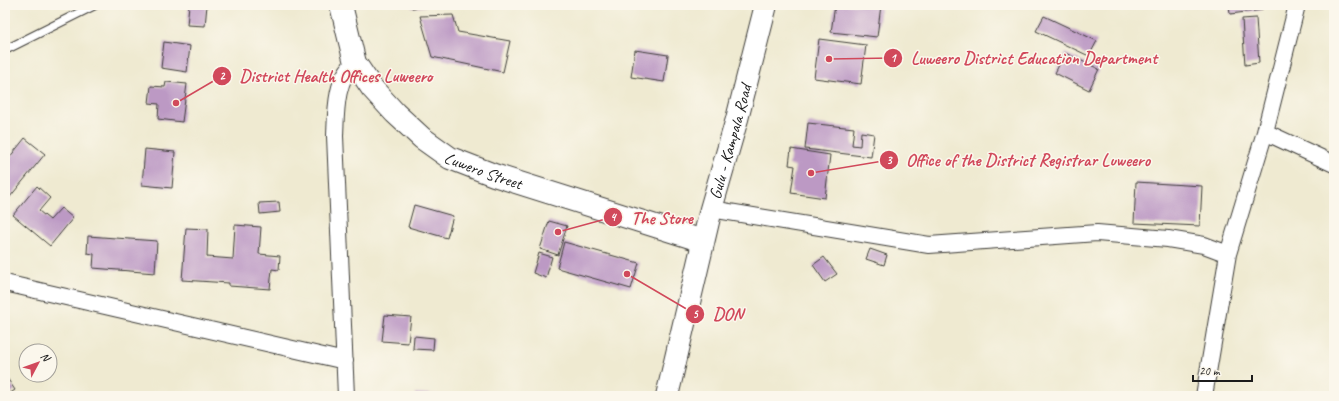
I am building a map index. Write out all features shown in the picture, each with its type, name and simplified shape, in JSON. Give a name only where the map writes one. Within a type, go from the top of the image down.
[{"type":"main road","name":"Luwero Street","points":[[341,5],[355,63],[372,88],[395,113],[422,138],[450,158],[494,175],[703,241]]},
{"type":"main road","name":"Gulu - Kampala Road","points":[[667,396],[711,209],[737,119],[766,5]]},
{"type":"street","points":[[1204,396],[1228,254],[1265,132],[1297,5]]},
{"type":"street","points":[[346,396],[335,136],[340,87],[350,67],[355,63]]},
{"type":"street","points":[[1265,132],[1334,164]]},
{"type":"street","points":[[711,209],[928,245],[1097,233],[1168,239],[1204,245],[1228,254]]},
{"type":"street","points":[[5,283],[345,361]]},
{"type":"lane","points":[[5,50],[95,5]]},
{"type":"building","points":[[189,5],[207,5],[205,26],[187,25]]},
{"type":"building","points":[[411,5],[426,5],[426,6],[412,8]]},
{"type":"building","points":[[835,5],[881,5],[877,37],[831,32]]},
{"type":"building","points":[[1229,5],[1261,5],[1262,10],[1230,14]]},
{"type":"building","points":[[453,15],[458,32],[510,41],[503,72],[432,57],[420,16]]},
{"type":"building","points":[[1044,16],[1097,41],[1089,56],[1036,31]]},
{"type":"building","points":[[1256,18],[1259,63],[1245,65],[1242,19]]},
{"type":"building","points":[[819,39],[866,45],[861,84],[814,78]]},
{"type":"building","points":[[164,42],[190,46],[187,72],[161,68]]},
{"type":"building","points":[[635,50],[668,55],[664,82],[631,77]]},
{"type":"building","points":[[1065,53],[1099,69],[1089,90],[1055,73]]},
{"type":"building","points":[[166,82],[187,84],[182,122],[158,119],[159,104],[149,103],[151,86],[165,87]]},
{"type":"building","points":[[808,123],[854,128],[852,145],[860,146],[861,132],[874,134],[871,157],[805,149]]},
{"type":"building","points":[[25,138],[45,154],[5,203],[5,163]]},
{"type":"building","points":[[145,149],[175,152],[172,188],[142,185]]},
{"type":"building","points":[[791,149],[830,155],[825,198],[791,193],[795,166],[789,165]]},
{"type":"building","points":[[1136,182],[1202,186],[1200,226],[1134,223]]},
{"type":"building","points":[[37,186],[50,198],[39,211],[50,220],[61,208],[73,218],[50,246],[13,215]]},
{"type":"building","points":[[279,202],[280,212],[260,214],[259,203]]},
{"type":"building","points":[[414,205],[453,216],[447,238],[408,227]]},
{"type":"building","points":[[549,221],[567,226],[558,255],[540,249]]},
{"type":"building","points":[[235,225],[261,227],[259,254],[280,256],[279,270],[272,269],[270,289],[229,286],[229,283],[182,280],[186,228],[208,229],[207,257],[233,259]]},
{"type":"building","points":[[88,236],[157,241],[155,273],[93,268],[94,254],[87,253]]},
{"type":"building","points":[[564,242],[639,263],[631,289],[557,268]]},
{"type":"building","points":[[870,249],[887,255],[884,265],[866,259]]},
{"type":"building","points":[[539,253],[552,257],[546,278],[533,273]]},
{"type":"building","points":[[824,257],[837,274],[825,282],[813,265]]},
{"type":"building","points":[[385,315],[411,317],[408,343],[382,341]]},
{"type":"building","points":[[414,336],[434,338],[433,350],[413,349]]},
{"type":"building","points":[[5,375],[15,390],[6,396],[5,396]]},
{"type":"building","points":[[415,393],[445,395],[445,396],[415,396]]},
{"type":"place","name":"Luweero District Education Department","points":[[829,59]]},
{"type":"place","name":"District Health Offices Luweero","points":[[176,103]]},
{"type":"place","name":"Office of the District Registrar Luweero","points":[[811,173]]},
{"type":"place","name":"The Store","points":[[558,232]]},
{"type":"place","name":"DON","points":[[627,274]]}]
